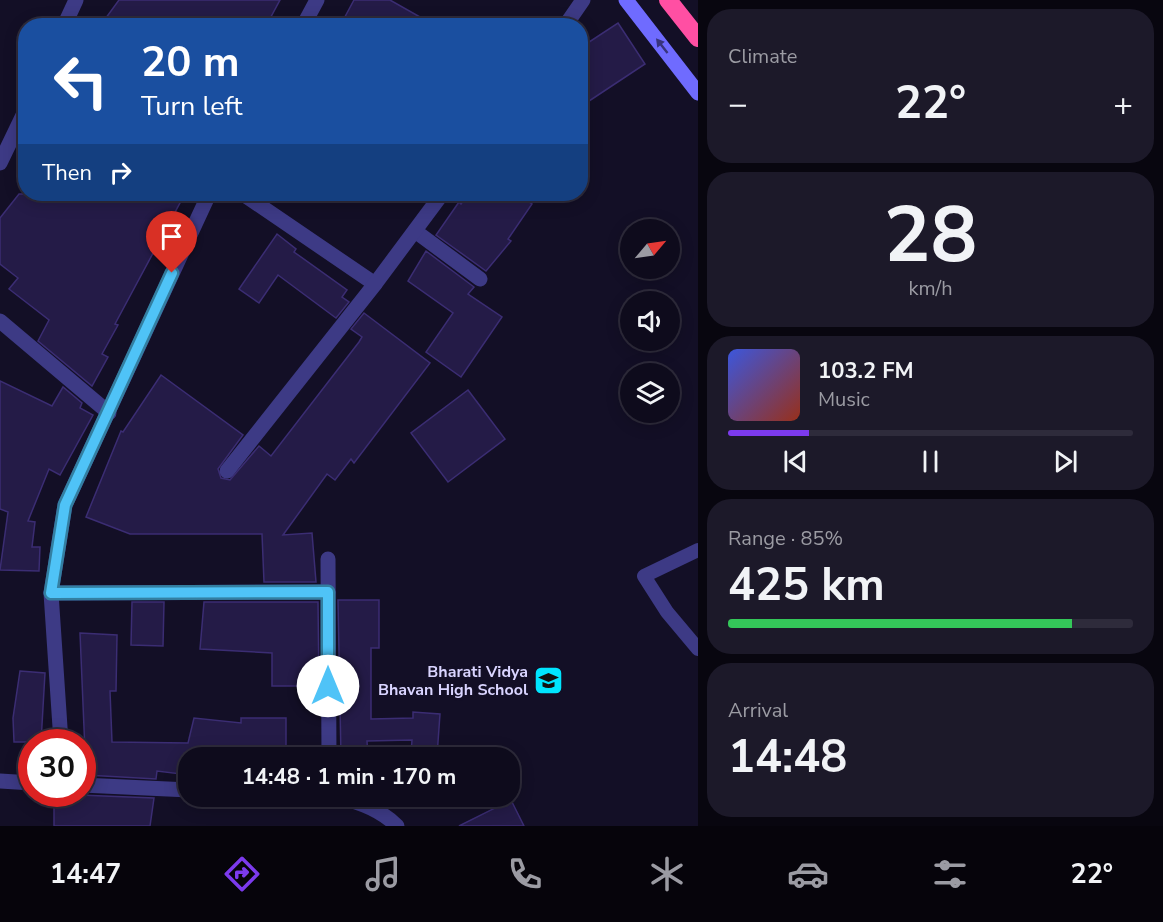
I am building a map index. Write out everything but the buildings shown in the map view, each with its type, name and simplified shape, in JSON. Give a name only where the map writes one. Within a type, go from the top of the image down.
[{"type":"highway","points":[[668,0],[698,38]]},
{"type":"street","points":[[68,18],[76,0]]},
{"type":"street","points":[[308,18],[318,0]]},
{"type":"street","points":[[571,18],[583,0]]},
{"type":"street","points":[[626,0],[698,93]]},
{"type":"street","points":[[0,163],[18,126]]},
{"type":"street","points":[[60,729],[51,593],[65,505],[206,201]]},
{"type":"street","points":[[253,201],[375,284]]},
{"type":"street","points":[[227,471],[375,284],[437,201]]},
{"type":"street","points":[[415,231],[480,279]]},
{"type":"street","points":[[0,321],[109,413]]},
{"type":"street","points":[[328,559],[329,747]]},
{"type":"street","points":[[51,593],[328,592]]},
{"type":"street","points":[[0,781],[18,782]]},
{"type":"street","points":[[96,786],[178,789]]},
{"type":"street","points":[[370,807],[388,817],[398,826]]},
{"type":"lane","points":[[698,550],[644,576],[667,612],[698,649]]},
{"type":"place","name":"Bharati Vidya Bhavan High School","points":[[549,681]]},
{"type":"route","points":[[172,273],[65,505],[51,593],[328,592],[328,686]]}]
